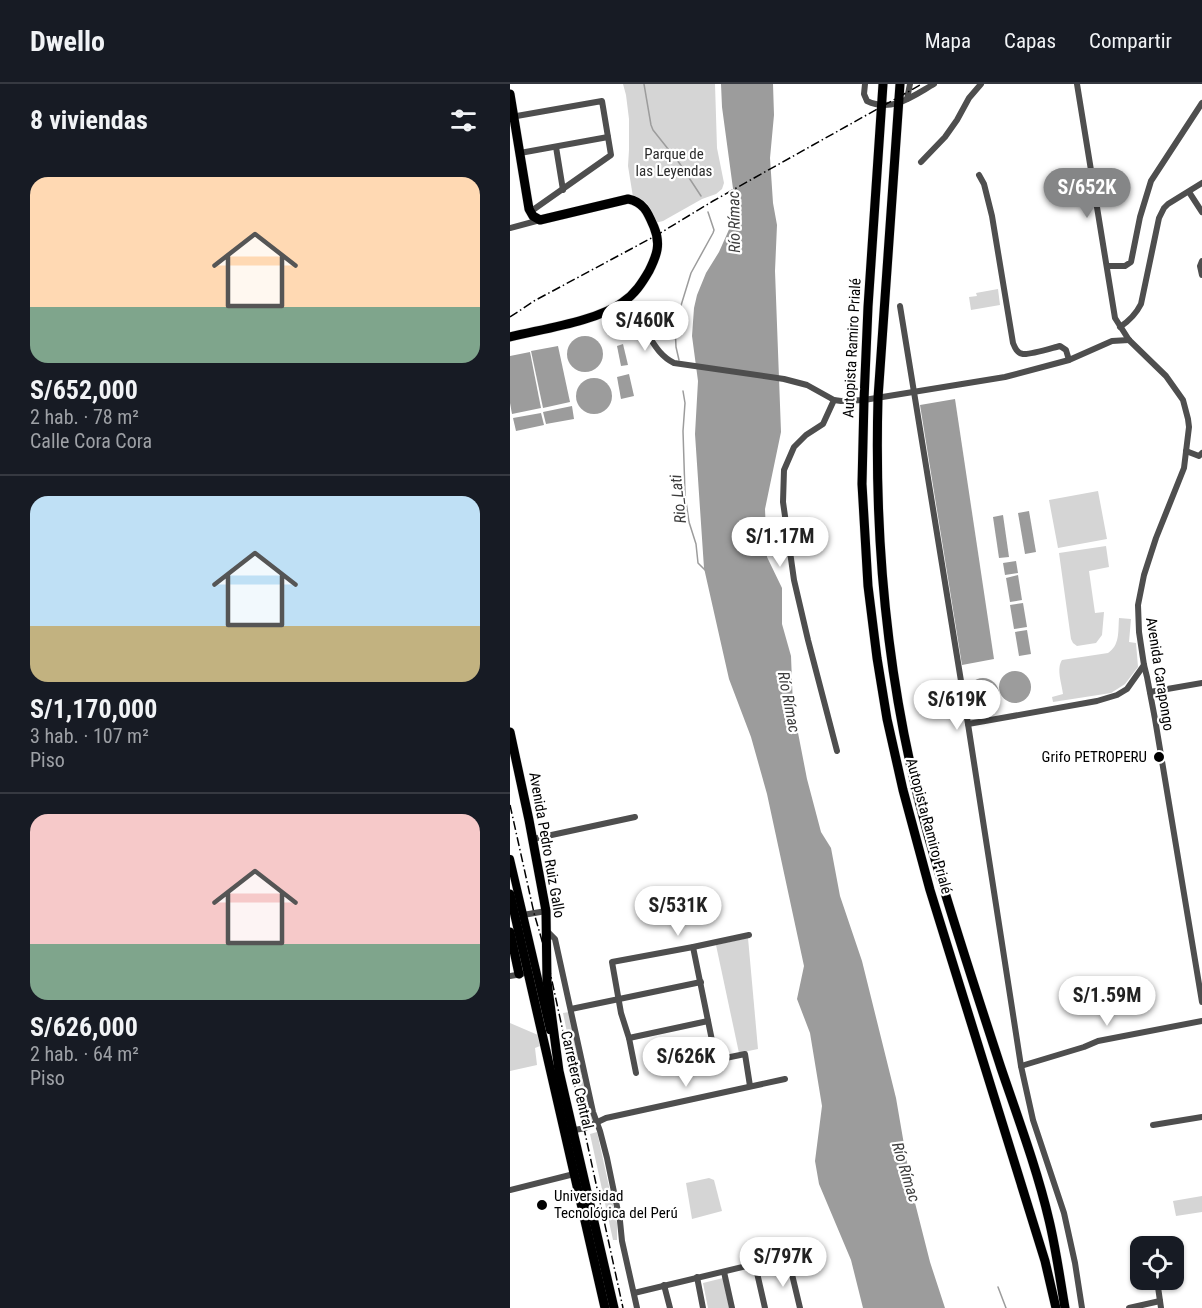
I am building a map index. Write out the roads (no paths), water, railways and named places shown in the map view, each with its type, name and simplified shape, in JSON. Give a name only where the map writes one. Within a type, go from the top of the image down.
[{"type":"highway","name":"Autopista Ramiro Prialé","points":[[883,84],[868,307],[862,484],[868,586],[877,658],[887,719],[903,790],[930,890],[1046,1261],[1056,1308]]},
{"type":"highway","name":"Autopista Ramiro Prialé","points":[[900,84],[878,398],[878,499],[882,578],[892,663],[910,762],[927,832],[1037,1177],[1049,1219],[1065,1308]]},
{"type":"highway","points":[[510,94],[512,117],[530,212],[535,218],[540,220],[628,199],[638,202],[645,209],[657,235],[658,247],[643,282],[618,306],[607,312],[573,322],[510,337]]},
{"type":"highway","name":"Avenida Pedro Ruiz Gallo","points":[[510,732],[546,910],[549,1002],[559,1071]]},
{"type":"highway","name":"Carretera Central","points":[[510,894],[523,973],[569,1132],[600,1266],[605,1308]]},
{"type":"highway","points":[[510,932],[523,973]]},
{"type":"highway","name":"Carretera Central","points":[[559,1071],[574,1174],[614,1308]]},
{"type":"main road","name":"Carretera Central","points":[[510,859],[523,915],[523,973],[559,1071]]},
{"type":"street","points":[[865,84],[864,94],[867,102],[882,106],[898,104],[934,84]]},
{"type":"street","points":[[908,99],[910,84]]},
{"type":"street","points":[[921,162],[945,137],[969,98],[981,84]]},
{"type":"street","name":"Avenida Carapongo","points":[[1077,84],[1114,318],[1129,340],[1166,376],[1183,400],[1188,419],[1184,468],[1156,538],[1144,575],[1138,605],[1144,665],[1199,966],[1202,1002]]},
{"type":"street","points":[[512,117],[602,101],[611,155],[530,212]]},
{"type":"street","points":[[1107,266],[1125,266],[1131,262],[1140,218],[1151,181],[1202,103]]},
{"type":"street","points":[[520,153],[608,137]]},
{"type":"street","points":[[556,147],[563,190]]},
{"type":"street","points":[[979,175],[984,184],[992,216],[1015,348],[1025,354],[1060,346],[1066,350],[1069,360]]},
{"type":"street","points":[[1112,341],[1120,328],[1138,311],[1141,304],[1158,218],[1168,204],[1202,183]]},
{"type":"street","points":[[1189,192],[1202,212]]},
{"type":"street","points":[[510,228],[540,220]]},
{"type":"street","points":[[1202,261],[1200,266],[1202,276]]},
{"type":"street","points":[[900,306],[1021,1066],[1033,1120],[1064,1213],[1082,1308]]},
{"type":"street","points":[[607,312],[622,313],[634,319],[641,325],[662,355],[674,363],[784,379],[810,386],[827,398],[841,401],[878,398],[1005,377],[1069,360],[1112,341],[1129,340]]},
{"type":"street","points":[[834,400],[823,424],[806,435],[794,447],[784,470],[783,502],[794,580],[837,751]]},
{"type":"street","points":[[1186,451],[1198,456],[1202,453]]},
{"type":"street","points":[[968,724],[1098,701],[1117,695],[1127,689],[1144,665]]},
{"type":"street","points":[[1150,692],[1202,683]]},
{"type":"street","points":[[533,839],[635,817]]},
{"type":"street","points":[[523,915],[546,910]]},
{"type":"street","points":[[547,931],[555,939],[593,1112],[607,1158],[637,1308]]},
{"type":"street","points":[[636,1073],[621,1013],[612,962],[749,935]]},
{"type":"street","points":[[693,947],[716,1060]]},
{"type":"street","points":[[523,973],[547,958]]},
{"type":"street","points":[[571,1009],[701,982]]},
{"type":"street","points":[[629,1038],[708,1021]]},
{"type":"street","points":[[1021,1066],[1098,1041],[1202,1021]]},
{"type":"street","points":[[676,1068],[745,1054],[750,1086]]},
{"type":"street","points":[[569,1132],[585,1128],[606,1118],[785,1079]]},
{"type":"street","points":[[1153,1125],[1202,1117]]},
{"type":"street","points":[[510,1190],[574,1174]]},
{"type":"street","points":[[634,1293],[780,1258],[785,1259],[790,1266],[800,1308]]},
{"type":"street","points":[[755,1264],[765,1308]]},
{"type":"street","points":[[724,1272],[732,1308]]},
{"type":"street","points":[[697,1278],[703,1308]]},
{"type":"street","points":[[664,1285],[670,1308]]},
{"type":"street","points":[[1129,1308],[1161,1304]]},
{"type":"water","name":"Río Rímac","points":[[721,84],[773,84],[774,115],[770,158],[777,225],[775,271],[781,432],[765,509],[767,557],[782,588],[782,624],[791,656],[793,707],[807,779],[821,832],[831,848],[840,896],[862,961],[896,1098],[912,1191],[930,1262],[945,1308],[863,1308],[851,1260],[819,1184],[815,1161],[822,1106],[810,1033],[797,999],[804,966],[767,794],[751,737],[729,679],[704,568],[695,434],[698,381],[692,336],[697,295],[706,273],[719,252],[734,213]]},
{"type":"water","points":[[585,336],[598,341],[603,354],[598,367],[585,372],[572,367],[567,354],[572,341]]},
{"type":"water","points":[[623,344],[628,365],[621,366],[617,346]]},
{"type":"water","points":[[558,346],[570,402],[543,408],[531,351]]},
{"type":"water","points":[[530,352],[541,408],[512,414],[510,356]]},
{"type":"water","points":[[629,374],[634,396],[621,399],[617,377]]},
{"type":"water","points":[[594,378],[607,383],[612,396],[607,409],[594,414],[581,409],[576,396],[581,383]]},
{"type":"water","points":[[955,399],[994,659],[962,665],[920,405]]},
{"type":"water","points":[[572,406],[574,419],[546,424],[543,412]]},
{"type":"water","points":[[541,413],[544,425],[516,431],[513,418]]},
{"type":"water","points":[[1029,511],[1036,552],[1025,554],[1018,513]]},
{"type":"water","points":[[1003,515],[1009,557],[999,558],[993,517]]},
{"type":"water","points":[[1016,561],[1018,573],[1005,575],[1003,563]]},
{"type":"water","points":[[1018,575],[1022,600],[1010,602],[1006,578]]},
{"type":"water","points":[[1023,603],[1027,627],[1014,629],[1010,605]]},
{"type":"water","points":[[1027,630],[1031,654],[1019,656],[1015,632]]},
{"type":"water","points":[[1015,671],[1026,676],[1031,687],[1026,698],[1015,703],[1004,698],[999,687],[1004,676]]},
{"type":"water","points":[[983,678],[994,683],[999,694],[994,705],[983,710],[972,705],[967,694],[972,683]]},
{"type":"waterway","name":"Rio_Lati","points":[[644,84],[653,130],[680,164],[701,196]]},
{"type":"waterway","name":"Rio_Lati","points":[[679,360],[675,325],[691,273],[714,230],[708,212]]},
{"type":"waterway","name":"Rio_Lati","points":[[683,391],[685,494],[698,563],[705,570]]},
{"type":"waterway","points":[[998,1287],[1006,1308]]},
{"type":"railway","points":[[510,317],[534,301],[657,235],[713,201],[922,84]]},
{"type":"railway","points":[[510,805],[534,913],[547,958],[623,1308]]},
{"type":"place","name":"Grifo PETROPERU","points":[[1159,757]]},
{"type":"place","name":"Universidad Tecnológica del Perú","points":[[542,1205]]},
{"type":"park label","name":"Parque de las Leyendas","points":[[674,162]]}]
